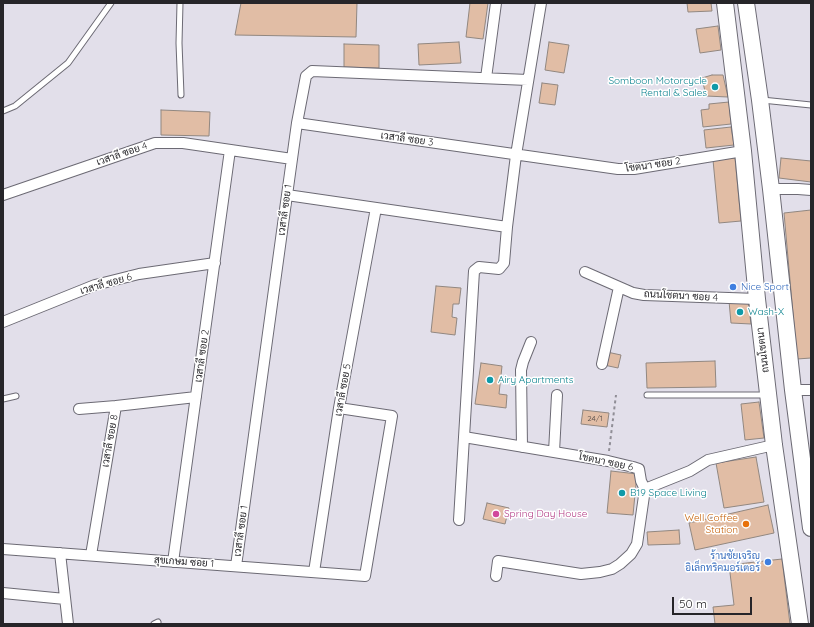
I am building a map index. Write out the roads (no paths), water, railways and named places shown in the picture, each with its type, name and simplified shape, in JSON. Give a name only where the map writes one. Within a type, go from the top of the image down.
[{"type":"main road","name":"ถนนโชตนา","points":[[725,3],[743,151],[757,299],[774,445],[800,624]]},
{"type":"main road","points":[[746,3],[771,189],[793,390],[808,477],[811,528]]},
{"type":"street","points":[[486,78],[496,3]]},
{"type":"street","points":[[459,520],[474,272],[479,267],[499,269],[504,264],[516,155],[541,3]]},
{"type":"street","name":"เวสาลี ซอย 1","points":[[236,566],[292,159],[306,76],[312,70],[528,80]]},
{"type":"street","name":"เวสาลี ซอย 3","points":[[298,123],[516,155]]},
{"type":"street","name":"เวสาลี ซอย 4","points":[[3,195],[154,143],[183,143],[292,159]]},
{"type":"street","name":"เวสาลี ซอย 2","points":[[173,562],[230,150]]},
{"type":"street","name":"โชตนา ซอย 2","points":[[516,155],[618,170],[634,169],[743,151]]},
{"type":"street","points":[[771,189],[798,188],[811,190]]},
{"type":"street","points":[[287,195],[507,227]]},
{"type":"street","name":"เวสาลี ซอย 5","points":[[314,572],[339,408],[376,208]]},
{"type":"street","name":"เวสาลี ซอย 6","points":[[3,322],[94,285],[139,274],[215,262]]},
{"type":"street","name":"ถนนโชตนา ซอย 4","points":[[585,272],[633,293],[644,295],[757,299]]},
{"type":"street","points":[[602,364],[619,287]]},
{"type":"street","points":[[522,447],[521,370],[531,342]]},
{"type":"street","points":[[793,390],[811,390]]},
{"type":"street","points":[[554,452],[557,395]]},
{"type":"street","name":"เวสาลี ซอย 8","points":[[91,556],[116,406],[196,397]]},
{"type":"street","points":[[79,409],[116,406]]},
{"type":"street","name":"สุขเกษม ซอย 1","points":[[3,549],[365,576],[392,416],[339,408]]},
{"type":"street","name":"โชตนา ซอย 6","points":[[464,437],[633,466],[639,469],[641,481],[645,489]]},
{"type":"street","points":[[496,576],[498,561],[581,574],[612,569],[631,554],[637,544],[645,489],[690,471],[708,460],[774,445]]},
{"type":"street","points":[[60,553],[68,624]]},
{"type":"street","points":[[3,593],[65,599]]},
{"type":"lane","points":[[3,111],[15,106],[68,63],[111,3]]},
{"type":"lane","points":[[180,3],[179,43],[181,95]]},
{"type":"lane","points":[[760,100],[811,105]]},
{"type":"lane","points":[[646,395],[768,394]]},
{"type":"lane","points":[[3,399],[16,396]]},
{"type":"place","name":"Somboon Motorcycle Rental & Sales","points":[[715,87]]},
{"type":"place","name":"Nice Sport","points":[[733,287]]},
{"type":"place","name":"Wash-X","points":[[740,312]]},
{"type":"place","name":"Airy Apartments","points":[[490,380]]},
{"type":"place","name":"B19 Space Living","points":[[622,493]]},
{"type":"place","name":"Spring Day House","points":[[496,514]]},
{"type":"place","name":"Well Coffee Station","points":[[746,524]]},
{"type":"place","name":"ร้านชัยเจริญ อิเล็กทริคมอร์เตอร์","points":[[768,562]]}]
